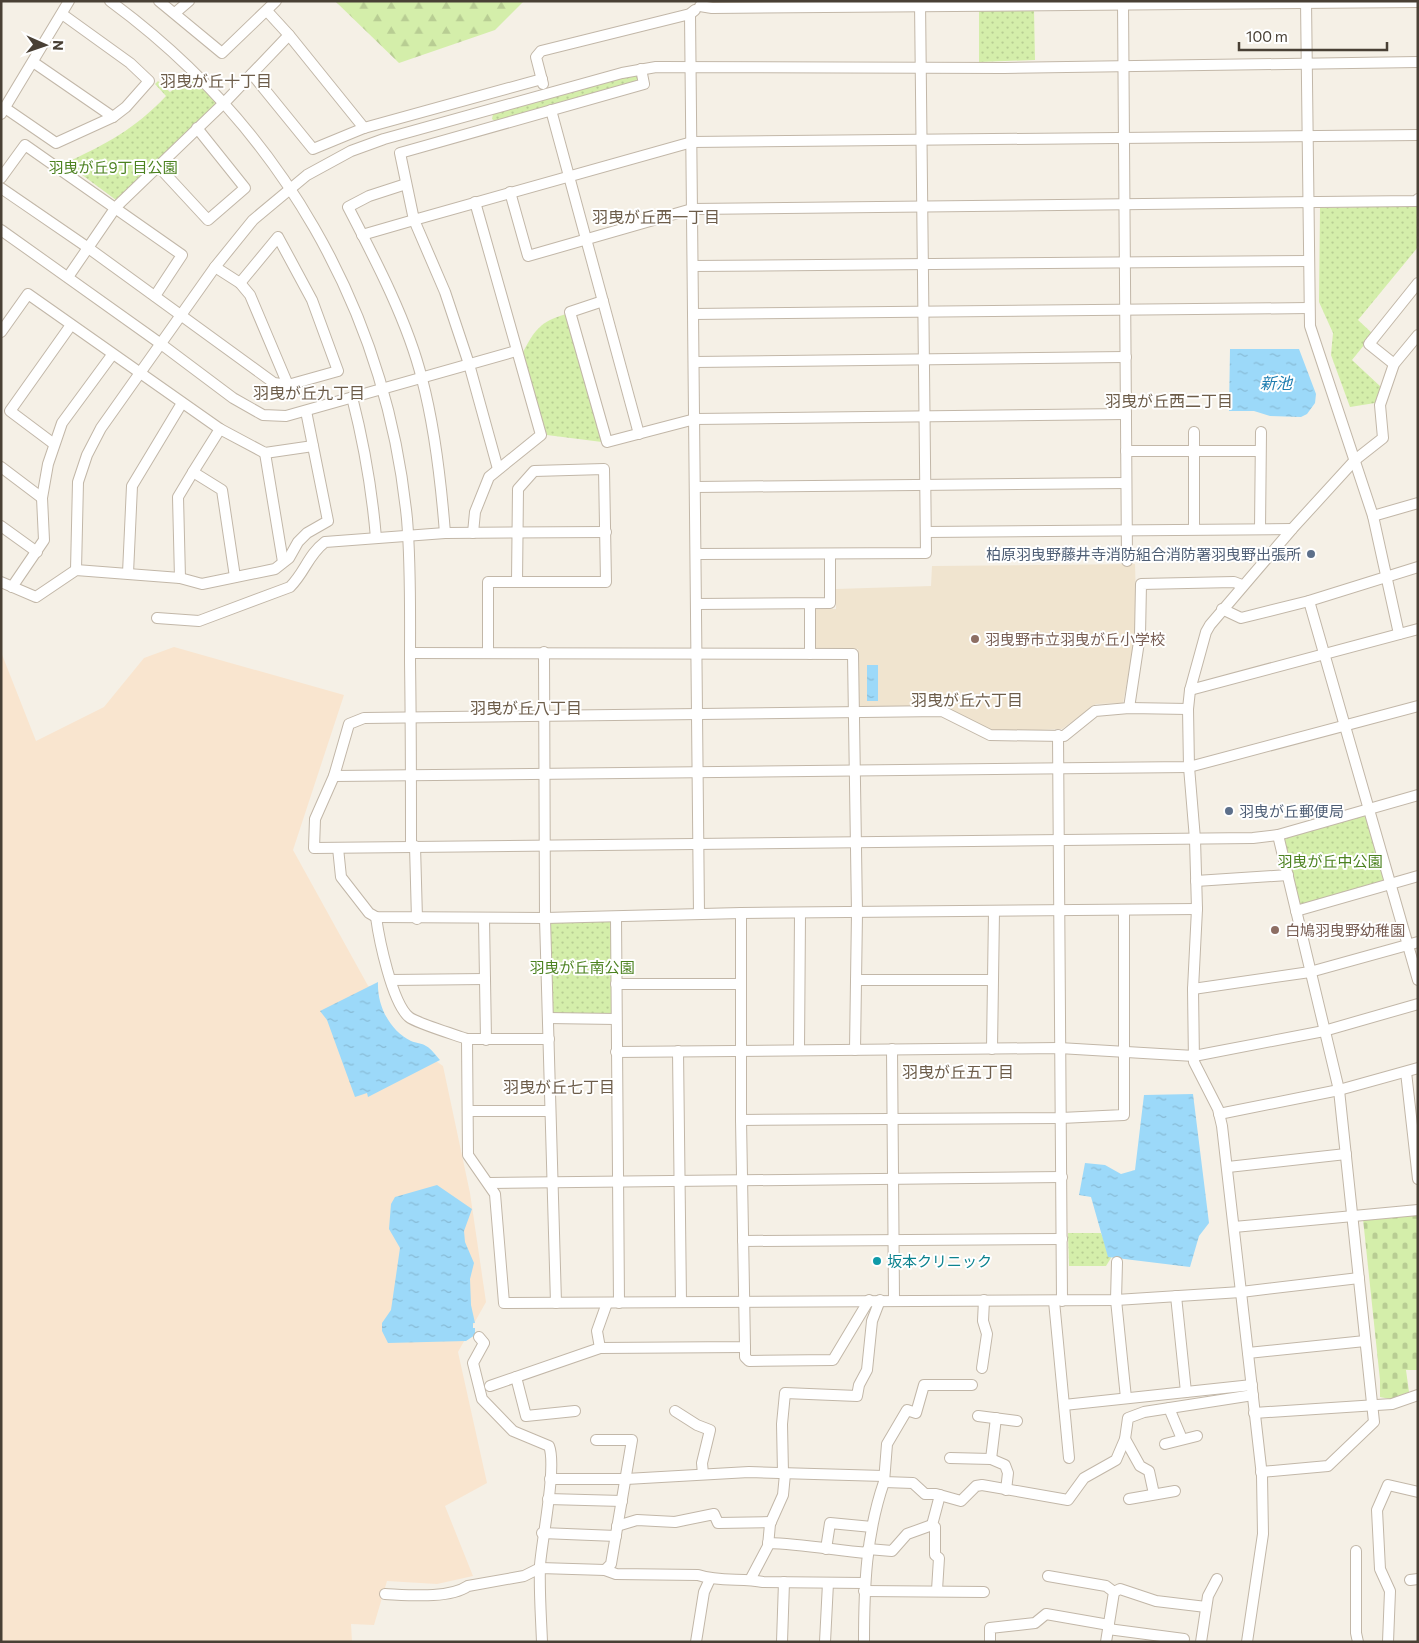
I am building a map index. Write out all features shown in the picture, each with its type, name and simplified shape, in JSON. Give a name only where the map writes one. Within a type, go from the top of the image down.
[{"type":"street","points":[[62,14],[130,63],[149,82],[126,107],[113,117],[56,143],[3,111],[33,62],[62,14],[70,1]]},
{"type":"street","points":[[110,1],[168,46],[225,102],[290,187],[322,242],[346,290],[366,337],[382,388],[401,474],[408,535],[411,776],[416,919]]},
{"type":"street","points":[[159,1],[222,53],[267,12],[276,1]]},
{"type":"street","points":[[175,13],[189,1]]},
{"type":"street","points":[[1306,2],[1310,326],[1373,516],[1399,634]]},
{"type":"street","points":[[546,94],[536,57],[541,51],[690,14],[704,4],[712,8],[1418,2]]},
{"type":"street","points":[[1123,4],[1127,560]]},
{"type":"street","points":[[696,554],[926,553],[920,5]]},
{"type":"street","points":[[267,12],[289,35],[364,128]]},
{"type":"street","points":[[690,14],[699,914]]},
{"type":"street","points":[[68,277],[87,246],[116,207],[225,102],[289,35]]},
{"type":"street","points":[[33,62],[113,117]]},
{"type":"street","points":[[76,570],[78,482],[87,455],[101,428],[215,267],[253,220],[290,187],[326,163],[351,151],[384,139],[641,69],[920,69],[1418,62]]},
{"type":"street","points":[[498,469],[469,364],[445,292],[414,220],[400,153],[644,84],[641,69]]},
{"type":"street","points":[[252,74],[313,149],[364,128],[542,79]]},
{"type":"street","points":[[488,110],[492,127]]},
{"type":"street","points":[[551,110],[639,434]]},
{"type":"street","points":[[158,166],[208,220],[245,188],[197,128]]},
{"type":"street","points":[[362,235],[692,142],[1418,135]]},
{"type":"street","points":[[1,178],[25,145],[182,255],[154,296]]},
{"type":"street","points":[[406,184],[369,196],[348,207],[404,330],[422,378],[442,491],[445,533]]},
{"type":"street","points":[[1,188],[87,246],[274,383],[288,385],[338,371],[312,300],[278,237],[240,283]]},
{"type":"street","points":[[510,192],[528,256],[692,209],[1307,204],[1416,201],[1418,199]]},
{"type":"street","points":[[473,532],[476,512],[489,477],[540,435],[475,202]]},
{"type":"street","points":[[1,230],[161,344],[233,398],[263,415],[286,416],[306,411],[516,351]]},
{"type":"street","points":[[693,266],[1308,261]]},
{"type":"street","points":[[215,267],[240,283],[250,295],[288,385]]},
{"type":"street","points":[[1394,364],[1369,344],[1418,283]]},
{"type":"street","points":[[1,332],[28,294],[112,355],[220,429],[265,453],[314,446]]},
{"type":"street","points":[[603,301],[570,312],[607,442],[695,419],[1126,414]]},
{"type":"street","points":[[694,314],[1310,308]]},
{"type":"street","points":[[54,444],[10,411],[71,325]]},
{"type":"street","points":[[1247,1642],[1263,1534],[1261,1472],[1228,1167],[1219,1114],[1200,1077],[1194,1056],[1193,989],[1197,909],[1195,839],[1189,768],[1188,709],[1190,690],[1206,632],[1222,609],[1355,460],[1382,438],[1380,405],[1394,364],[1418,335]]},
{"type":"street","points":[[12,588],[44,540],[42,498],[48,464],[62,424],[112,355]]},
{"type":"street","points":[[694,362],[1126,357]]},
{"type":"street","points":[[352,397],[366,455],[376,538]]},
{"type":"street","points":[[128,572],[132,486],[182,403]]},
{"type":"street","points":[[1,582],[36,597],[76,570],[128,572],[180,578],[202,584],[275,569],[307,533],[328,521],[306,411]]},
{"type":"street","points":[[180,578],[178,497],[220,429]]},
{"type":"street","points":[[1194,432],[1194,529]]},
{"type":"street","points":[[1260,529],[1261,432]]},
{"type":"street","points":[[1126,451],[1260,451]]},
{"type":"street","points":[[265,453],[283,562]]},
{"type":"street","points":[[1,467],[42,498]]},
{"type":"street","points":[[488,653],[488,582],[517,582],[606,582],[604,469],[534,471],[518,489],[516,533],[517,582]]},
{"type":"street","points":[[193,472],[222,490],[235,577]]},
{"type":"street","points":[[696,486],[1126,483]]},
{"type":"street","points":[[1373,516],[1418,503]]},
{"type":"street","points":[[1,526],[37,552]]},
{"type":"street","points":[[926,532],[1292,529]]},
{"type":"street","points":[[157,618],[199,621],[290,587],[299,578],[313,551],[325,542],[473,532],[606,532]]},
{"type":"street","points":[[697,604],[830,603],[830,554]]},
{"type":"street","points":[[1222,609],[1241,618],[1309,601],[1418,567]]},
{"type":"street","points":[[1129,708],[1140,635],[1141,584],[1234,582],[1242,586]]},
{"type":"street","points":[[1309,601],[1346,727],[1406,946],[1418,980]]},
{"type":"street","points":[[810,604],[810,654]]},
{"type":"street","points":[[1190,690],[1418,629]]},
{"type":"street","points":[[544,652],[545,918],[551,1182],[556,1303]]},
{"type":"street","points":[[410,653],[853,654],[858,913],[855,1050]]},
{"type":"street","points":[[334,776],[1189,768],[1418,706]]},
{"type":"street","points":[[1188,709],[1129,708],[1095,711],[1064,736],[990,735],[942,711],[364,718],[350,724],[334,776],[315,819],[314,848],[1253,838],[1278,835],[1418,795]]},
{"type":"street","points":[[1058,735],[1059,1048],[1062,1177],[1062,1239],[1058,1301],[1069,1458]]},
{"type":"street","points":[[1261,1472],[1328,1466],[1374,1422],[1339,1090],[1278,835]]},
{"type":"street","points":[[338,848],[340,877],[369,913],[376,917],[484,919],[741,913],[800,914],[1197,909]]},
{"type":"street","points":[[1196,881],[1288,875]]},
{"type":"street","points":[[1296,912],[1418,876]]},
{"type":"street","points":[[992,1049],[994,911]]},
{"type":"street","points":[[741,1120],[1060,1118],[1124,1115],[1124,911]]},
{"type":"street","points":[[741,913],[741,1120],[745,1358],[750,1361],[833,1360],[869,1300]]},
{"type":"street","points":[[799,1050],[800,914]]},
{"type":"street","points":[[376,917],[380,944],[391,980],[399,1002],[409,1017],[467,1040],[549,1039]]},
{"type":"street","points":[[616,917],[619,1303]]},
{"type":"street","points":[[484,919],[486,1040]]},
{"type":"street","points":[[1193,989],[1310,972],[1418,942]]},
{"type":"street","points":[[391,980],[485,979]]},
{"type":"street","points":[[856,980],[992,980]]},
{"type":"street","points":[[616,984],[741,984]]},
{"type":"street","points":[[616,1052],[1059,1048],[1194,1056],[1324,1031],[1418,1004]]},
{"type":"street","points":[[548,1018],[616,1019]]},
{"type":"street","points":[[467,1040],[468,1155],[495,1194],[504,1303],[894,1299],[1116,1300],[1241,1292],[1359,1278]]},
{"type":"street","points":[[892,1049],[894,1299]]},
{"type":"street","points":[[678,1051],[681,1302]]},
{"type":"street","points":[[1219,1114],[1339,1090],[1418,1068]]},
{"type":"street","points":[[1406,1072],[1418,1179]]},
{"type":"street","points":[[468,1111],[550,1111]]},
{"type":"street","points":[[1228,1167],[1346,1154]]},
{"type":"street","points":[[488,1183],[1062,1177]]},
{"type":"street","points":[[1234,1227],[1418,1210]]},
{"type":"street","points":[[743,1241],[1062,1239]]},
{"type":"street","points":[[1117,1262],[1116,1300],[1126,1398]]},
{"type":"street","points":[[1176,1296],[1186,1392]]},
{"type":"street","points":[[750,1580],[768,1543],[771,1522],[783,1495],[782,1424],[785,1393],[857,1396],[859,1385],[867,1370],[872,1320],[880,1300]]},
{"type":"street","points":[[982,1368],[987,1334],[983,1321],[984,1300]]},
{"type":"street","points":[[600,1348],[597,1332],[606,1303]]},
{"type":"street","points":[[479,1337],[484,1343],[473,1363],[482,1398],[513,1431],[549,1446],[551,1451],[550,1479],[542,1533],[540,1568],[542,1642]]},
{"type":"street","points":[[1248,1353],[1365,1341]]},
{"type":"street","points":[[490,1386],[600,1348],[745,1347]]},
{"type":"street","points":[[516,1377],[526,1416],[575,1411]]},
{"type":"street","points":[[864,1642],[864,1587],[868,1551],[884,1479],[887,1444],[907,1410],[916,1413],[924,1385],[972,1385]]},
{"type":"street","points":[[1064,1405],[1186,1392],[1252,1390]]},
{"type":"street","points":[[550,1479],[626,1479],[703,1474],[784,1473],[884,1479],[913,1483],[925,1494],[940,1495],[961,1501],[976,1486],[1068,1500],[1084,1478],[1116,1460],[1125,1439],[1128,1418],[1144,1412],[1252,1390]]},
{"type":"street","points":[[1254,1413],[1392,1404],[1418,1395]]},
{"type":"street","points":[[1169,1408],[1182,1439]]},
{"type":"street","points":[[676,1411],[697,1425],[710,1430],[702,1462],[703,1474]]},
{"type":"street","points":[[978,1416],[1017,1421]]},
{"type":"street","points":[[991,1459],[996,1418]]},
{"type":"street","points":[[1166,1444],[1197,1436]]},
{"type":"street","points":[[1125,1439],[1140,1466],[1149,1471],[1154,1494]]},
{"type":"street","points":[[596,1440],[632,1440],[611,1564],[605,1570]]},
{"type":"street","points":[[950,1458],[991,1459],[1005,1464],[1008,1473],[1006,1490]]},
{"type":"street","points":[[1388,1642],[1390,1591],[1380,1569],[1377,1510],[1388,1485],[1418,1492]]},
{"type":"street","points":[[1129,1499],[1175,1492]]},
{"type":"street","points":[[937,1590],[939,1558],[935,1554],[935,1527],[932,1525],[940,1495]]},
{"type":"street","points":[[548,1499],[622,1501]]},
{"type":"street","points":[[542,1533],[616,1531],[637,1520],[675,1522],[714,1514],[718,1523],[771,1522]]},
{"type":"street","points":[[826,1549],[830,1524],[872,1527]]},
{"type":"street","points":[[768,1543],[807,1544],[826,1549],[892,1551],[908,1534],[917,1529],[932,1525]]},
{"type":"street","points":[[1356,1552],[1358,1642]]},
{"type":"street","points":[[386,1594],[418,1596],[447,1593],[462,1590],[468,1586],[524,1576],[540,1568],[605,1570],[616,1574],[698,1575],[710,1579],[828,1583],[904,1593],[937,1590],[984,1592]]},
{"type":"street","points":[[1048,1576],[1106,1586],[1114,1592]]},
{"type":"street","points":[[696,1642],[704,1592],[710,1579]]},
{"type":"street","points":[[1201,1642],[1208,1596],[1217,1579]]},
{"type":"street","points":[[782,1642],[784,1582]]},
{"type":"street","points":[[826,1642],[828,1583]]},
{"type":"street","points":[[1114,1592],[1120,1589],[1156,1601],[1206,1608]]},
{"type":"street","points":[[1106,1642],[1114,1592]]},
{"type":"street","points":[[990,1642],[990,1628],[1035,1623],[1046,1614],[1109,1627],[1184,1639],[1183,1642]]},
{"type":"shaded area","name":"羽曳野市立羽曳が丘小学校","points":[[1135,564],[1137,630],[1123,703],[1096,704],[1062,729],[991,732],[945,706],[859,707],[858,649],[816,649],[816,609],[836,609],[836,589],[931,586],[932,566]]},
{"type":"shaded area","points":[[174,647],[344,695],[293,850],[393,1031],[443,1066],[470,1193],[486,1302],[458,1352],[487,1483],[445,1506],[473,1576],[437,1584],[387,1581],[374,1625],[351,1624],[352,1642],[1,1642],[1,652],[36,741],[104,707],[144,658]]},
{"type":"green space","points":[[335,1],[524,1],[495,30],[399,63]]},
{"type":"green space","points":[[1034,10],[1035,60],[979,62],[979,11]]},
{"type":"green space","points":[[637,74],[640,77],[639,82],[496,122],[492,119],[493,114]]},
{"type":"green space","name":"羽曳が丘9丁目公園","points":[[192,76],[218,102],[116,200],[66,163],[119,135],[143,118],[166,96],[155,84],[158,81],[170,92]]},
{"type":"green space","points":[[1418,206],[1418,247],[1358,320],[1373,334],[1352,360],[1381,387],[1375,403],[1350,407],[1331,355],[1333,333],[1319,302],[1320,208]]},
{"type":"green space","points":[[566,314],[602,442],[547,435],[522,354],[539,328],[550,320]]},
{"type":"green space","name":"羽曳が丘中公園","points":[[1365,814],[1385,882],[1300,907],[1283,838]]},
{"type":"green space","name":"羽曳が丘南公園","points":[[616,917],[614,1017],[551,1016],[548,918]]},
{"type":"green space","points":[[1418,1214],[1418,1370],[1406,1370],[1409,1392],[1390,1399],[1380,1397],[1380,1380],[1363,1219]]},
{"type":"green space","points":[[1068,1233],[1101,1233],[1111,1258],[1106,1266],[1069,1266]]},
{"type":"water","name":"新池","points":[[1230,349],[1299,349],[1316,394],[1315,403],[1307,414],[1301,417],[1270,416],[1254,411],[1229,411]]},
{"type":"water","points":[[867,665],[878,665],[878,701],[867,701]]},
{"type":"water","points":[[378,982],[382,1008],[391,1024],[411,1041],[428,1047],[440,1060],[368,1097],[367,1093],[355,1097],[327,1020],[320,1011]]},
{"type":"water","points":[[1193,1094],[1209,1223],[1199,1236],[1190,1267],[1108,1257],[1091,1197],[1079,1195],[1085,1163],[1105,1165],[1121,1174],[1135,1170],[1144,1095]]},
{"type":"water","points":[[437,1185],[472,1209],[464,1231],[465,1242],[474,1263],[470,1279],[475,1335],[466,1341],[388,1343],[382,1331],[382,1323],[391,1310],[400,1248],[389,1229],[391,1204],[395,1197]]},
{"type":"place","name":"柏原羽曳野藤井寺消防組合消防署羽曳野出張所","points":[[1311,554]]},
{"type":"place","name":"羽曳野市立羽曳が丘小学校","points":[[975,639]]},
{"type":"place","name":"羽曳が丘郵便局","points":[[1229,811]]},
{"type":"place","name":"白鳩羽曳野幼稚園","points":[[1275,930]]},
{"type":"place","name":"坂本クリニック","points":[[877,1261]]},
{"type":"district","name":"羽曳が丘十丁目","points":[[216,80]]},
{"type":"district","name":"羽曳が丘西一丁目","points":[[656,216]]},
{"type":"district","name":"羽曳が丘九丁目","points":[[309,392]]},
{"type":"district","name":"羽曳が丘西二丁目","points":[[1169,400]]},
{"type":"district","name":"羽曳が丘六丁目","points":[[967,699]]},
{"type":"district","name":"羽曳が丘八丁目","points":[[526,707]]},
{"type":"district","name":"羽曳が丘五丁目","points":[[958,1071]]},
{"type":"district","name":"羽曳が丘七丁目","points":[[559,1086]]}]
